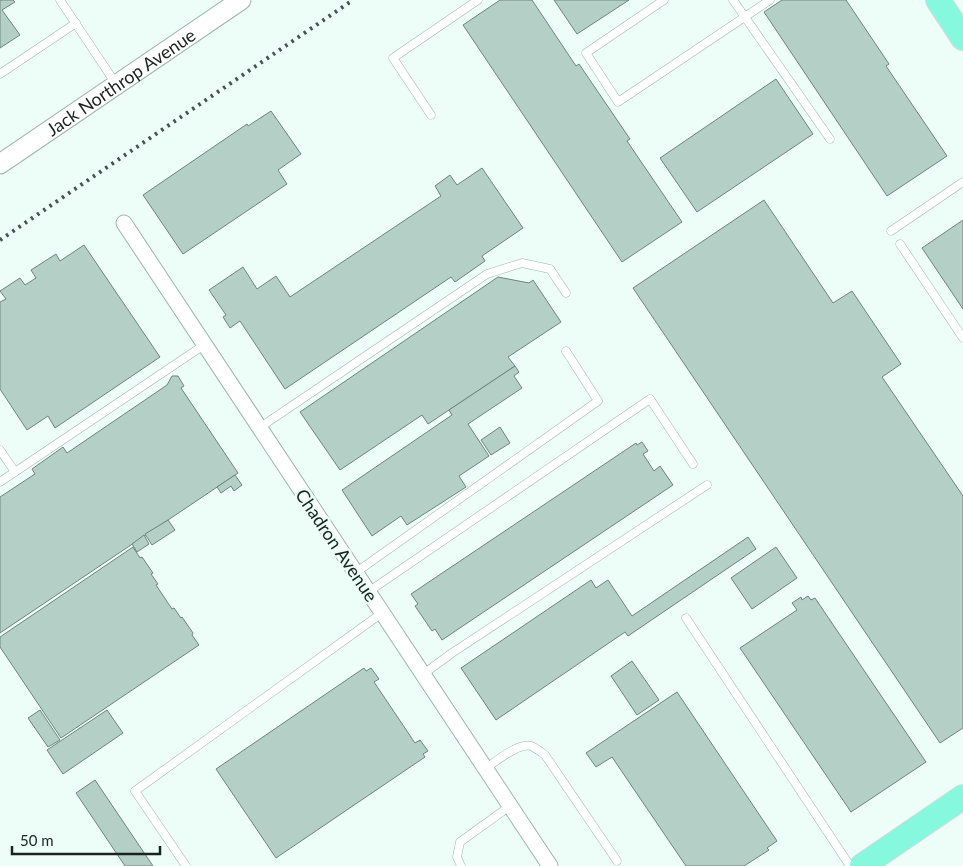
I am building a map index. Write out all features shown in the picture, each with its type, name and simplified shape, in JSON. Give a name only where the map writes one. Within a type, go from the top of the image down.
[{"type":"main road","points":[[938,0],[963,38]]},
{"type":"main road","points":[[862,866],[963,797]]},
{"type":"street","name":"Jack Northrop Avenue","points":[[0,164],[241,0]]},
{"type":"street","name":"Chadron Avenue","points":[[124,223],[550,866]]},
{"type":"lane","points":[[60,0],[116,85]]},
{"type":"lane","points":[[431,115],[394,58],[478,0]]},
{"type":"lane","points":[[664,0],[586,53],[618,102],[770,0]]},
{"type":"lane","points":[[733,0],[830,139]]},
{"type":"lane","points":[[0,74],[76,23]]},
{"type":"lane","points":[[891,231],[963,182]]},
{"type":"lane","points":[[900,244],[963,338]]},
{"type":"lane","points":[[259,428],[487,274],[522,263],[550,269],[566,293]]},
{"type":"lane","points":[[0,482],[204,345]]},
{"type":"lane","points":[[355,573],[598,401],[566,351]]},
{"type":"lane","points":[[368,592],[650,399],[693,464]]},
{"type":"lane","points":[[0,450],[15,472]]},
{"type":"lane","points":[[422,674],[460,647],[707,485]]},
{"type":"lane","points":[[186,866],[135,791],[382,613]]},
{"type":"lane","points":[[686,618],[850,866]]},
{"type":"lane","points":[[485,769],[524,745],[531,746],[545,755],[617,861]]},
{"type":"lane","points":[[461,866],[457,857],[460,842],[510,806]]},
{"type":"building","points":[[0,0],[13,0],[15,2],[2,10],[20,35],[0,48]]},
{"type":"building","points":[[500,0],[532,0],[576,66],[579,64],[630,139],[627,141],[682,222],[622,262],[463,25]]},
{"type":"building","points":[[554,0],[629,0],[577,34]]},
{"type":"building","points":[[782,0],[846,0],[889,64],[886,66],[947,156],[887,196],[764,12]]},
{"type":"building","points":[[776,79],[813,134],[697,212],[660,158]]},
{"type":"building","points":[[271,111],[301,154],[278,170],[287,184],[183,254],[143,195],[247,124],[248,126]]},
{"type":"building","points":[[482,168],[523,228],[482,256],[485,261],[455,282],[451,277],[285,389],[240,321],[230,328],[223,317],[226,315],[209,290],[243,267],[257,289],[276,276],[290,297],[441,196],[435,186],[450,175],[457,185]]},
{"type":"building","points":[[764,200],[833,303],[852,291],[901,364],[882,377],[963,496],[963,728],[940,743],[633,288]]},
{"type":"building","points":[[963,220],[963,309],[922,248]]},
{"type":"building","points":[[84,245],[160,357],[55,428],[48,416],[27,430],[0,389],[0,302],[6,299],[0,291],[20,278],[25,285],[36,278],[31,270],[56,254],[60,261]]},
{"type":"building","points":[[498,277],[529,283],[533,280],[561,322],[508,357],[515,366],[428,424],[422,415],[340,470],[300,412]]},
{"type":"building","points":[[515,366],[519,372],[514,376],[522,388],[468,424],[489,456],[459,476],[466,487],[407,525],[401,516],[372,536],[342,490],[452,415],[449,410]]},
{"type":"building","points":[[172,376],[178,376],[184,386],[181,388],[238,473],[0,633],[0,497],[35,474],[32,469],[63,447],[67,453],[167,385]]},
{"type":"building","points":[[500,427],[510,443],[491,455],[481,440]]},
{"type":"building","points":[[642,442],[648,451],[643,454],[654,471],[660,466],[673,485],[442,640],[435,629],[432,631],[415,606],[418,604],[411,594],[636,443],[637,445]]},
{"type":"building","points":[[235,475],[242,485],[234,491],[231,486],[221,493],[217,487]]},
{"type":"building","points":[[168,520],[175,530],[152,545],[145,534]]},
{"type":"building","points":[[144,535],[149,544],[137,552],[132,544]]},
{"type":"building","points":[[748,537],[756,549],[628,636],[625,632],[496,720],[461,668],[591,580],[596,588],[608,580],[632,616]]},
{"type":"building","points":[[133,547],[153,573],[151,574],[158,584],[156,585],[172,609],[174,608],[182,617],[199,645],[61,738],[0,647],[0,637]]},
{"type":"building","points":[[776,547],[797,578],[752,609],[731,578]]},
{"type":"building","points":[[808,596],[811,600],[815,598],[926,762],[851,812],[740,648],[797,610],[792,603],[801,597],[802,600]]},
{"type":"building","points":[[632,661],[659,700],[637,715],[611,676]]},
{"type":"building","points":[[364,668],[366,671],[371,668],[379,679],[374,682],[415,743],[420,740],[428,751],[423,754],[425,757],[276,858],[216,769]]},
{"type":"building","points":[[677,692],[777,841],[767,848],[769,850],[744,866],[686,866],[612,757],[596,767],[586,753]]},
{"type":"building","points":[[40,710],[60,740],[48,747],[28,718]]},
{"type":"building","points":[[107,710],[123,733],[63,774],[47,750]]},
{"type":"building","points":[[95,780],[153,866],[125,866],[76,793]]},
{"type":"railway","points":[[0,240],[353,0]]}]
